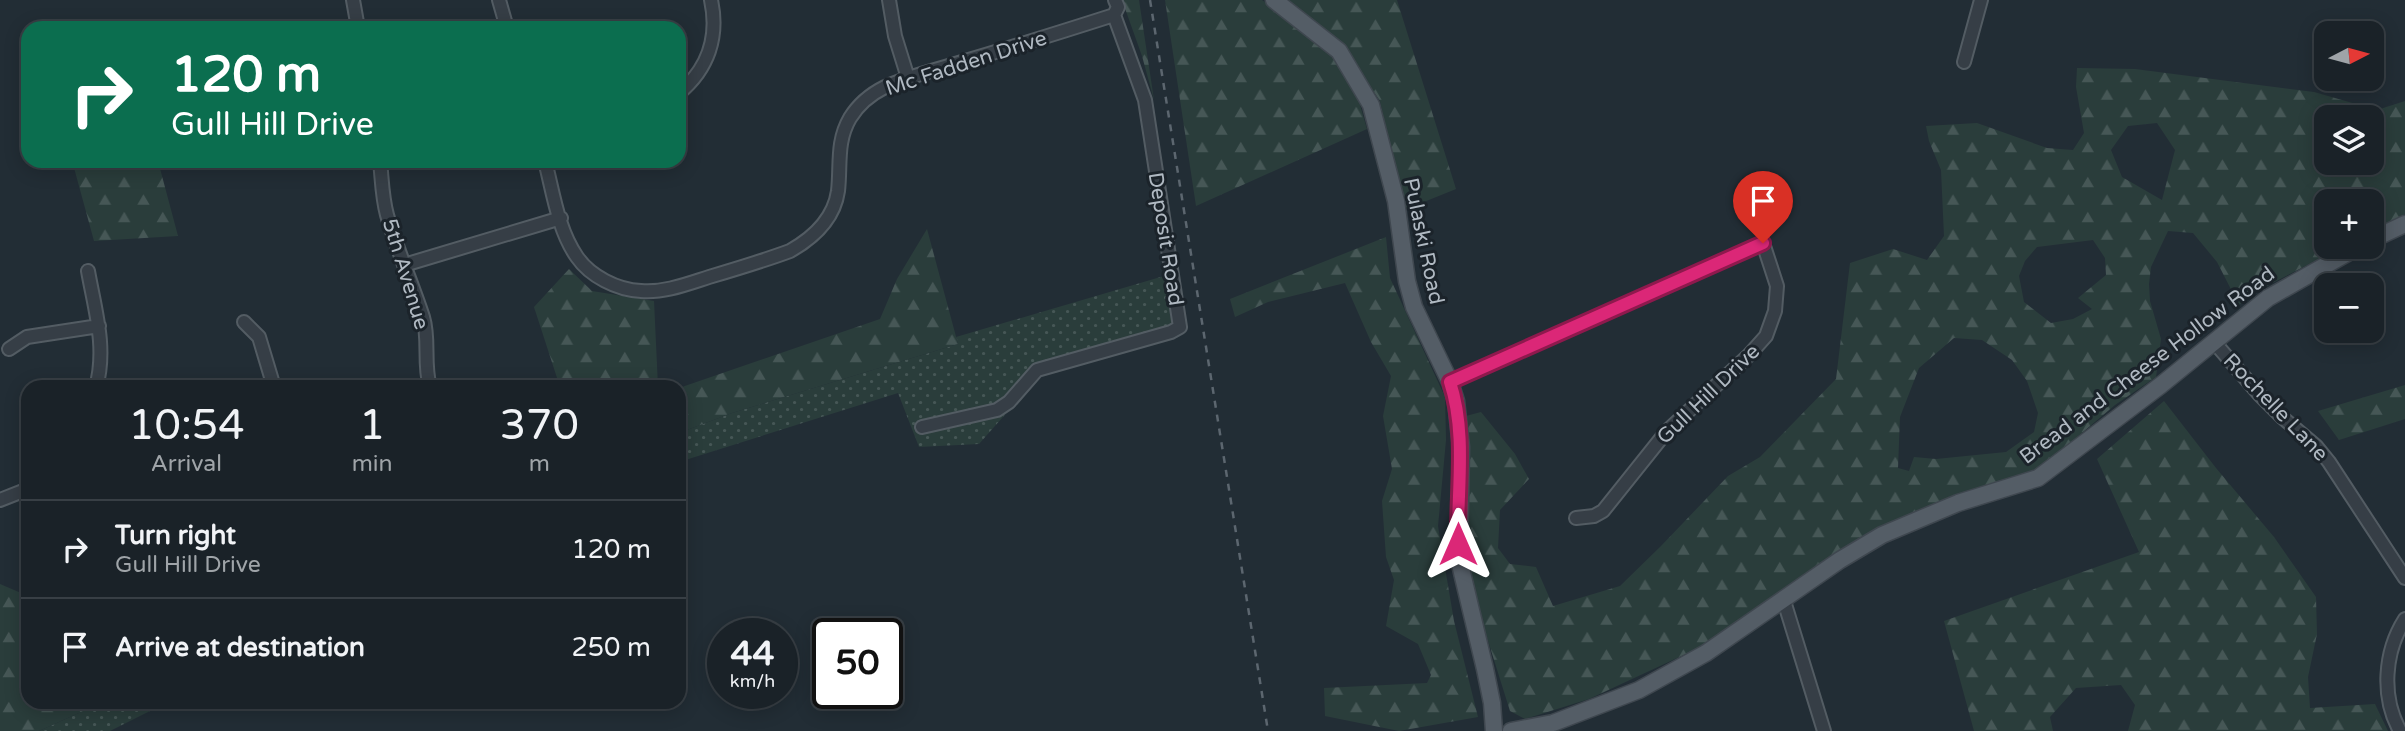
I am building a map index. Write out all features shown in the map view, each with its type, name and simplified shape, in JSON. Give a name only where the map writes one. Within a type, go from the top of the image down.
[{"type":"main road","name":"Pulaski Road","points":[[1274,0],[1339,51],[1371,105],[1396,201],[1407,281],[1414,307],[1450,382],[1456,401],[1461,447],[1459,561],[1485,669],[1494,731]]},
{"type":"main road","points":[[2384,234],[2405,224]]},
{"type":"main road","name":"Bread and Cheese Hollow Road","points":[[1511,731],[1553,723],[1639,690],[1706,653],[1840,560],[1882,535],[1958,502],[2038,478],[2268,298],[2337,259]]},
{"type":"street","points":[[353,0],[357,21]]},
{"type":"street","points":[[499,0],[505,21]]},
{"type":"street","points":[[686,86],[700,71],[709,55],[713,38],[711,0]]},
{"type":"street","points":[[890,0],[895,36],[908,78]]},
{"type":"street","name":"Deposit Road","points":[[922,427],[997,410],[1009,402],[1037,370],[1171,332],[1180,327],[1145,100],[1115,15],[1118,7],[1115,0]]},
{"type":"street","points":[[1964,62],[1981,0]]},
{"type":"street","name":"Mc Fadden Drive","points":[[547,168],[567,240],[578,259],[595,275],[617,286],[640,291],[662,290],[687,284],[790,251],[806,243],[820,230],[838,193],[838,156],[842,136],[850,118],[870,96],[908,78],[1115,15]]},
{"type":"street","name":"5th Avenue","points":[[381,168],[387,215],[423,319],[427,342],[425,370],[428,380]]},
{"type":"street","points":[[404,265],[561,218]]},
{"type":"street","name":"Gull Hill Drive","points":[[1450,382],[1763,243],[1777,286],[1775,311],[1766,336],[1667,431],[1603,511],[1594,516],[1576,518]]},
{"type":"street","points":[[88,271],[99,326],[102,359],[98,380]]},
{"type":"street","points":[[244,322],[259,337],[272,380]]},
{"type":"street","points":[[9,349],[27,337],[99,326]]},
{"type":"street","name":"Rochelle Lane","points":[[2214,342],[2275,410],[2316,446],[2329,462],[2405,578]]},
{"type":"street","points":[[0,500],[21,492]]},
{"type":"street","points":[[1784,601],[1824,731]]},
{"type":"street","points":[[2400,731],[2389,700],[2387,676],[2394,639],[2405,619]]},
{"type":"green space","points":[[1122,0],[1139,0],[1154,100],[1142,56]]},
{"type":"green space","points":[[1165,0],[1262,0],[1304,30],[1339,64],[1356,91],[1367,129],[1196,206]]},
{"type":"green space","points":[[1285,0],[1397,0],[1456,189],[1404,210],[1380,101],[1342,45]]},
{"type":"green space","points":[[2077,68],[2135,69],[2314,92],[2360,105],[2314,105],[2314,175],[2384,175],[2384,108],[2405,101],[2405,214],[2384,225],[2384,189],[2314,189],[2314,259],[2319,259],[2257,291],[2239,305],[2217,262],[2193,233],[2168,231],[2151,267],[2149,284],[2150,301],[2161,339],[2156,377],[2115,405],[2032,475],[1897,523],[1703,646],[1589,699],[1525,719],[1510,711],[1469,580],[1466,416],[1481,412],[1515,454],[1529,479],[1500,510],[1498,548],[1510,564],[1536,567],[1553,606],[1620,586],[1728,476],[1760,457],[1836,379],[1850,263],[1893,249],[1927,260],[1944,236],[1941,170],[1926,126],[1977,123],[2047,148],[2073,150],[2084,133],[2076,87]],"holes":[[[2157,123],[2175,150],[2162,200],[2122,177],[2111,150],[2128,126]],[[2093,240],[2105,258],[2106,275],[2078,298],[2092,309],[2073,319],[2051,323],[2024,302],[2019,276],[2025,261],[2037,247]],[[1954,338],[1982,340],[2012,360],[2027,381],[2038,413],[2034,432],[2006,452],[1936,459],[1914,457],[1909,471],[1898,468],[1900,417],[1919,368]]]},
{"type":"green space","points":[[74,168],[160,168],[178,236],[94,241]]},
{"type":"green space","points":[[927,229],[958,344],[732,413],[686,430],[686,386],[880,319],[897,279]]},
{"type":"green space","points":[[1386,237],[1390,278],[1445,397],[1446,440],[1438,526],[1454,621],[1478,717],[1399,731],[1325,716],[1324,688],[1427,683],[1431,675],[1418,644],[1386,626],[1394,580],[1386,557],[1382,501],[1392,469],[1383,416],[1391,376],[1371,342],[1345,283],[1268,302],[1235,317],[1230,299]]},
{"type":"green space","points":[[569,269],[592,291],[654,301],[658,380],[558,380],[534,307]]},
{"type":"green space","points":[[1164,276],[1177,336],[1041,374],[979,444],[919,447],[898,393],[686,460],[686,430],[732,413],[958,344],[956,337]]},
{"type":"green space","points":[[2405,385],[2405,419],[2339,440],[2318,411]]},
{"type":"green space","points":[[2164,401],[2274,537],[2316,597],[2317,634],[2308,677],[2310,708],[2375,704],[2388,731],[2128,731],[2135,705],[2121,685],[2076,688],[2050,717],[2053,731],[1974,731],[1944,621],[2139,552],[2097,459]]},
{"type":"green space","points":[[0,584],[21,593],[21,709],[88,709],[39,731],[0,731]]},
{"type":"green space","points":[[88,709],[154,709],[110,731],[39,731]]},
{"type":"railway","points":[[1150,0],[1268,731]]},
{"type":"route","points":[[1458,544],[1461,447],[1456,401],[1450,382],[1478,372],[1763,243]]}]
